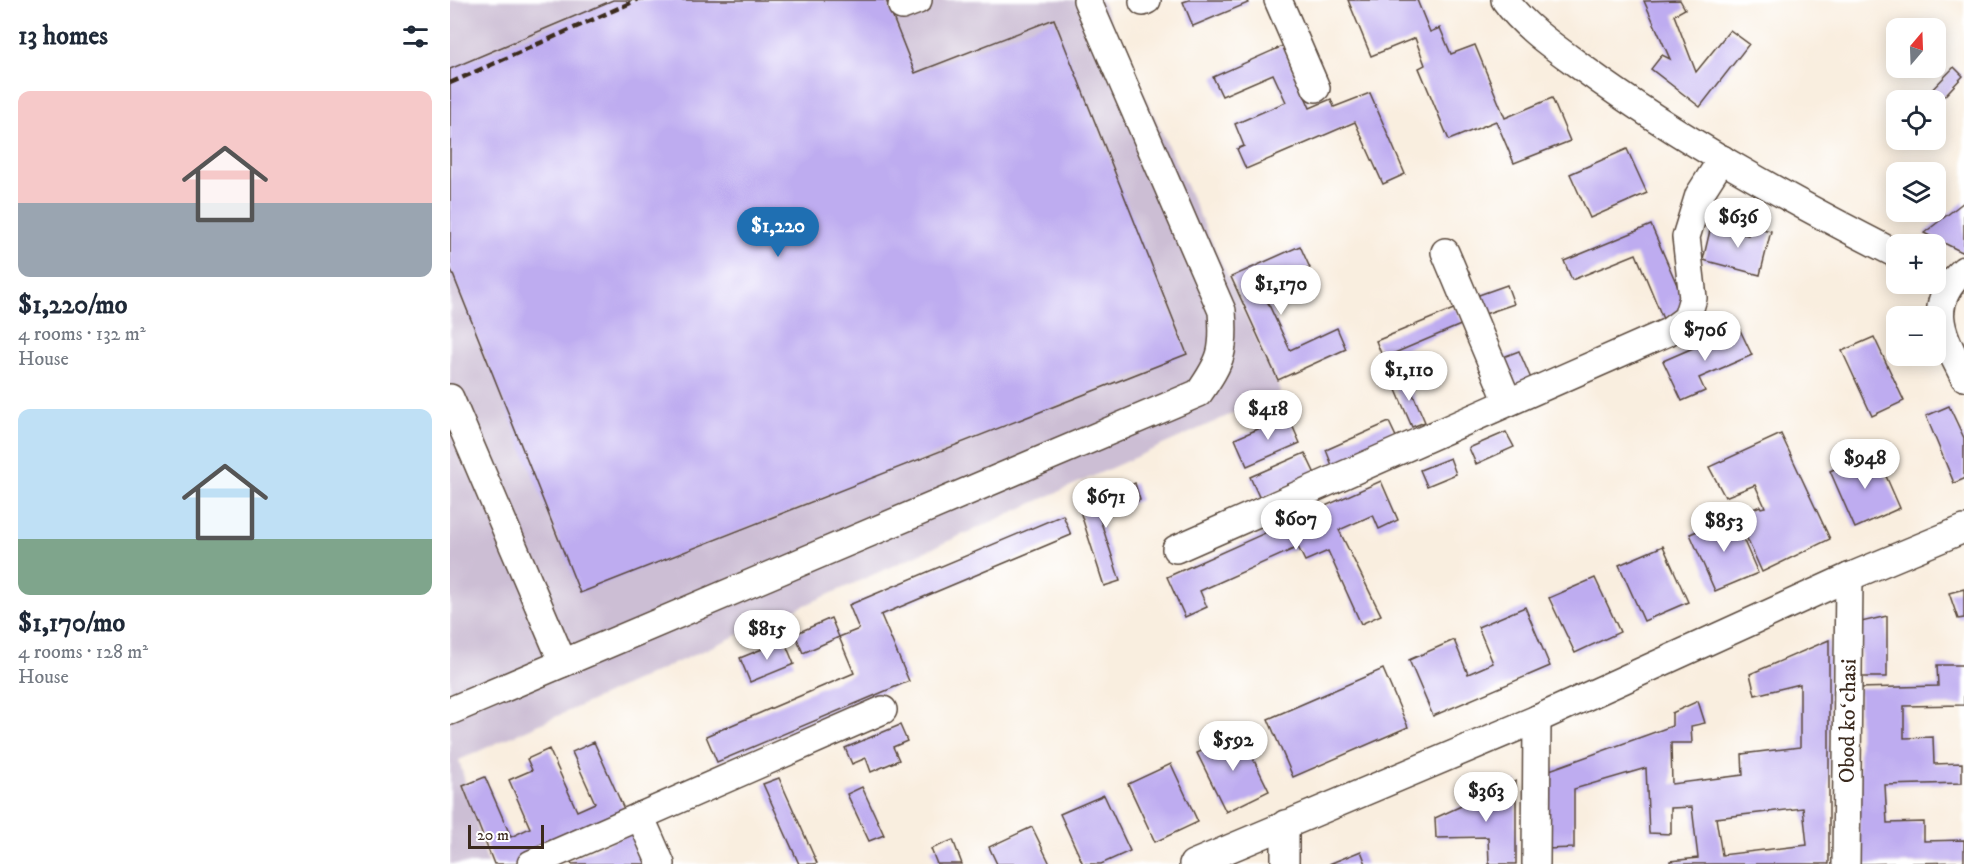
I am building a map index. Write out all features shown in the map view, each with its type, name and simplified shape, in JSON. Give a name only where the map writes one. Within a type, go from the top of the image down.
[{"type":"street","points":[[450,711],[1199,393],[1218,365],[1224,340],[1222,311],[1087,0]]},
{"type":"street","points":[[1278,0],[1316,88]]},
{"type":"street","points":[[1505,0],[1551,45],[1621,96],[1791,200],[1886,249]]},
{"type":"street","points":[[1176,549],[1668,332],[1688,318],[1693,298],[1686,237],[1699,195],[1722,159]]},
{"type":"street","points":[[1445,252],[1508,402]]},
{"type":"street","points":[[1953,279],[1942,296],[1941,330],[1964,377]]},
{"type":"street","points":[[450,398],[564,663]]},
{"type":"street","points":[[1192,864],[1536,719],[1849,577],[1964,529]]},
{"type":"street","name":"Obod koʻchasi","points":[[1846,864],[1849,577]]},
{"type":"street","points":[[531,864],[883,710]]},
{"type":"street","points":[[1536,719],[1536,864]]},
{"type":"street","points":[[640,816],[661,864]]},
{"type":"street","points":[[1285,824],[1285,864]]},
{"type":"shaded area","points":[[450,0],[1101,0],[1281,392],[459,760],[488,864],[450,864]]},
{"type":"building","points":[[613,0],[886,0],[915,73],[1054,19],[1187,354],[580,593],[450,267],[450,69]]},
{"type":"building","points":[[1189,0],[1246,0],[1248,3],[1193,26],[1183,2]]},
{"type":"building","points":[[1348,0],[1417,0],[1430,32],[1440,28],[1451,54],[1475,45],[1505,118],[1552,98],[1570,141],[1514,163],[1496,121],[1449,140],[1419,68],[1425,65],[1415,38],[1371,56]]},
{"type":"building","points":[[1680,0],[1685,9],[1674,15],[1696,72],[1730,30],[1749,44],[1700,107],[1651,69],[1662,55],[1670,59],[1644,1]]},
{"type":"building","points":[[1283,46],[1310,108],[1331,99],[1334,107],[1370,93],[1405,174],[1383,184],[1355,122],[1246,169],[1237,149],[1244,146],[1235,124],[1286,102],[1273,74],[1222,96],[1213,77]]},
{"type":"building","points":[[1954,67],[1963,76],[1946,94],[1946,90],[1932,90],[1946,78]]},
{"type":"building","points":[[1627,149],[1647,193],[1590,218],[1570,174]]},
{"type":"building","points":[[1964,202],[1964,250],[1962,252],[1946,244],[1946,234],[1924,233],[1938,222],[1946,222],[1946,216]]},
{"type":"building","points":[[1651,225],[1687,308],[1663,319],[1636,254],[1572,280],[1564,261]]},
{"type":"building","points":[[1711,226],[1748,235],[1750,226],[1771,231],[1760,275],[1703,260]]},
{"type":"building","points":[[1300,246],[1310,268],[1262,290],[1290,350],[1337,328],[1346,349],[1278,380],[1231,277]]},
{"type":"building","points":[[1507,285],[1514,304],[1482,315],[1476,296]]},
{"type":"building","points":[[1456,308],[1463,324],[1383,358],[1376,341]]},
{"type":"building","points":[[1739,328],[1752,355],[1699,378],[1705,391],[1682,401],[1663,361]]},
{"type":"building","points":[[1874,337],[1904,401],[1872,416],[1842,351]]},
{"type":"building","points":[[1519,351],[1532,381],[1511,390],[1498,359]]},
{"type":"building","points":[[1406,378],[1425,422],[1412,427],[1393,383]]},
{"type":"building","points":[[1949,406],[1964,438],[1964,479],[1954,483],[1926,416]]},
{"type":"building","points":[[1288,416],[1300,443],[1247,466],[1235,439]]},
{"type":"building","points":[[1389,422],[1397,439],[1333,468],[1326,450]]},
{"type":"building","points":[[1506,432],[1514,447],[1476,464],[1469,448]]},
{"type":"building","points":[[1781,434],[1830,539],[1762,572],[1737,516],[1760,506],[1765,507],[1755,485],[1725,497],[1709,467]]},
{"type":"building","points":[[1875,451],[1900,508],[1855,528],[1830,471]]},
{"type":"building","points":[[1305,453],[1315,474],[1260,499],[1250,477]]},
{"type":"building","points":[[1450,458],[1456,474],[1427,486],[1420,470]]},
{"type":"building","points":[[1381,481],[1398,520],[1379,529],[1373,515],[1339,530],[1381,615],[1361,624],[1328,551],[1305,561],[1298,547],[1200,591],[1207,607],[1185,617],[1167,577]]},
{"type":"building","points":[[1135,483],[1140,500],[1099,516],[1120,581],[1104,586],[1079,508]]},
{"type":"building","points":[[1063,515],[1071,535],[881,615],[909,681],[717,762],[706,736],[854,673],[839,637],[859,629],[849,605]]},
{"type":"building","points":[[1733,516],[1758,573],[1715,591],[1690,534]]},
{"type":"building","points":[[1663,546],[1688,602],[1644,621],[1619,565]]},
{"type":"building","points":[[1595,578],[1620,632],[1575,653],[1549,598]]},
{"type":"building","points":[[1964,589],[1964,618],[1958,619],[1949,593]]},
{"type":"building","points":[[1525,607],[1550,666],[1433,716],[1409,660],[1454,640],[1468,674],[1493,663],[1478,627]]},
{"type":"building","points":[[1887,616],[1887,677],[1861,677],[1861,622]]},
{"type":"building","points":[[831,618],[839,637],[803,653],[795,634]]},
{"type":"building","points":[[784,640],[794,664],[750,682],[740,658]]},
{"type":"building","points":[[1829,640],[1829,864],[1670,864],[1670,861],[1698,858],[1692,807],[1671,808],[1671,834],[1649,833],[1646,768],[1574,789],[1574,848],[1545,849],[1544,772],[1672,726],[1672,713],[1698,701],[1705,723],[1691,726],[1692,743],[1671,743],[1672,784],[1743,775],[1742,754],[1800,747],[1800,684],[1755,695],[1750,674]],"holes":[[[1803,808],[1807,845],[1722,855],[1716,818]]]},
{"type":"building","points":[[1937,665],[1964,665],[1964,705],[1904,706],[1904,738],[1933,737],[1934,764],[1962,763],[1962,783],[1885,785],[1887,823],[1924,822],[1924,841],[1964,840],[1964,862],[1859,864],[1859,688],[1938,686]]},
{"type":"building","points":[[1383,669],[1408,727],[1293,777],[1268,719]]},
{"type":"building","points":[[900,725],[907,741],[893,747],[899,760],[871,772],[866,758],[852,764],[845,748]]},
{"type":"building","points":[[1240,732],[1269,791],[1226,812],[1197,753]]},
{"type":"building","points":[[594,742],[628,818],[517,864],[494,864],[463,786],[485,777],[511,837],[530,828],[509,780],[532,770],[527,759],[549,749],[577,811],[595,803],[572,752]]},
{"type":"building","points":[[1171,764],[1198,822],[1155,842],[1128,784]]},
{"type":"building","points":[[779,778],[817,863],[799,864],[763,784]]},
{"type":"building","points":[[1516,781],[1516,864],[1489,864],[1488,837],[1436,838],[1435,818]]},
{"type":"building","points":[[862,787],[884,835],[869,841],[847,794]]},
{"type":"building","points":[[1104,795],[1130,851],[1101,864],[1083,864],[1060,814]]},
{"type":"building","points":[[1032,827],[1050,864],[997,864],[989,847]]},
{"type":"building","points":[[638,830],[652,864],[572,864],[570,860]]},
{"type":"building","points":[[953,840],[962,864],[937,864],[931,849]]},
{"type":"building","points":[[1361,851],[1366,864],[1329,864]]},
{"type":"railway","points":[[450,83],[637,0]]}]
